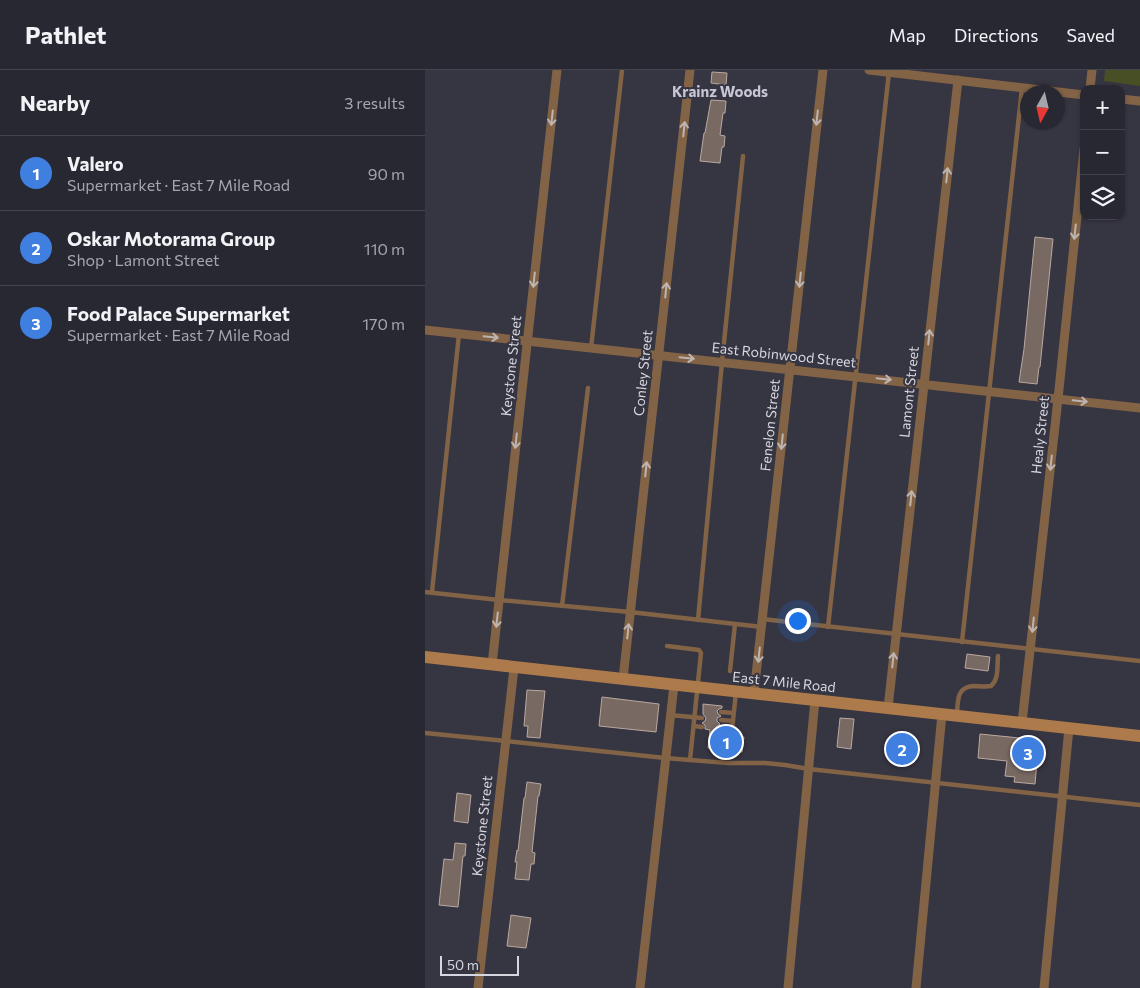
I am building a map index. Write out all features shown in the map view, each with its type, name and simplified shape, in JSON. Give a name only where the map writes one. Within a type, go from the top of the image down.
[{"type":"street","name":"Keystone Street","points":[[492,665],[557,70]]},
{"type":"street","name":"Conley Street","points":[[623,679],[690,70]]},
{"type":"street","name":"Fenelon Street","points":[[754,694],[823,70]]},
{"type":"street","points":[[869,70],[1020,88]]},
{"type":"street","points":[[1090,85],[1092,70]]},
{"type":"street","name":"Lamont Street","points":[[888,708],[958,80]]},
{"type":"street","points":[[1065,93],[1080,95]]},
{"type":"street","points":[[1125,99],[1140,101]]},
{"type":"street","name":"Healy Street","points":[[1022,723],[1081,175]]},
{"type":"street","name":"East Robinwood Street","points":[[425,330],[1140,408]]},
{"type":"street","name":"East 7 Mile Road","points":[[425,657],[1140,736]]},
{"type":"street","name":"Keystone Street","points":[[478,988],[514,668]]},
{"type":"street","points":[[640,988],[673,685]]},
{"type":"street","points":[[788,988],[815,700]]},
{"type":"street","points":[[916,988],[942,714]]},
{"type":"street","points":[[1044,988],[1069,728]]},
{"type":"lane","points":[[591,348],[622,70]]},
{"type":"lane","points":[[828,627],[889,72]]},
{"type":"lane","points":[[962,642],[1020,106]]},
{"type":"lane","points":[[698,620],[743,156]]},
{"type":"lane","points":[[432,592],[459,334]]},
{"type":"lane","points":[[562,606],[588,388]]},
{"type":"lane","points":[[425,592],[735,624],[762,623],[828,627],[1140,661]]},
{"type":"lane","points":[[730,671],[735,624]]},
{"type":"lane","points":[[667,646],[701,651],[691,760]]},
{"type":"lane","points":[[957,716],[959,693],[965,688],[991,686],[995,682],[998,656]]},
{"type":"lane","points":[[720,729],[732,730],[736,691]]},
{"type":"lane","points":[[695,710],[703,710]]},
{"type":"lane","points":[[721,712],[734,714]]},
{"type":"lane","points":[[670,715],[702,718]]},
{"type":"lane","points":[[721,720],[733,722]]},
{"type":"lane","points":[[694,726],[702,727]]},
{"type":"lane","points":[[425,733],[665,758],[785,765],[1140,805]]},
{"type":"green space","points":[[1105,70],[1140,70],[1140,86],[1104,81]]},
{"type":"building","points":[[712,72],[727,73],[726,85],[711,83]]},
{"type":"building","points":[[711,100],[726,101],[720,135],[725,136],[720,163],[700,161]]},
{"type":"building","points":[[1035,237],[1053,239],[1037,384],[1019,382]]},
{"type":"building","points":[[967,654],[990,657],[988,671],[965,668]]},
{"type":"building","points":[[527,690],[545,691],[540,738],[527,737],[528,726],[524,726]]},
{"type":"building","points":[[602,697],[659,704],[656,732],[599,726]]},
{"type":"building","points":[[703,704],[722,706],[717,711],[721,716],[717,718],[720,724],[716,727],[716,730],[720,734],[744,737],[742,752],[708,748],[710,730],[705,729],[705,725],[702,723],[706,718],[703,714]]},
{"type":"building","points":[[840,718],[854,719],[851,749],[837,747]]},
{"type":"building","points":[[980,734],[1039,740],[1035,784],[1014,782],[1015,777],[1005,776],[1007,761],[978,758]]},
{"type":"building","points":[[527,782],[541,784],[532,852],[535,853],[534,864],[531,864],[529,880],[515,879],[517,862],[515,862]]},
{"type":"building","points":[[457,793],[471,795],[468,823],[454,821]]},
{"type":"building","points":[[455,843],[466,844],[458,907],[439,905],[444,859],[453,860]]},
{"type":"building","points":[[511,915],[531,918],[526,948],[507,946]]},
{"type":"place","name":"Valero","points":[[726,742]]},
{"type":"place","name":"Oskar Motorama Group","points":[[902,749]]},
{"type":"place","name":"Food Palace Supermarket","points":[[1028,753]]},
{"type":"district","name":"Krainz Woods","points":[[720,92]]}]
